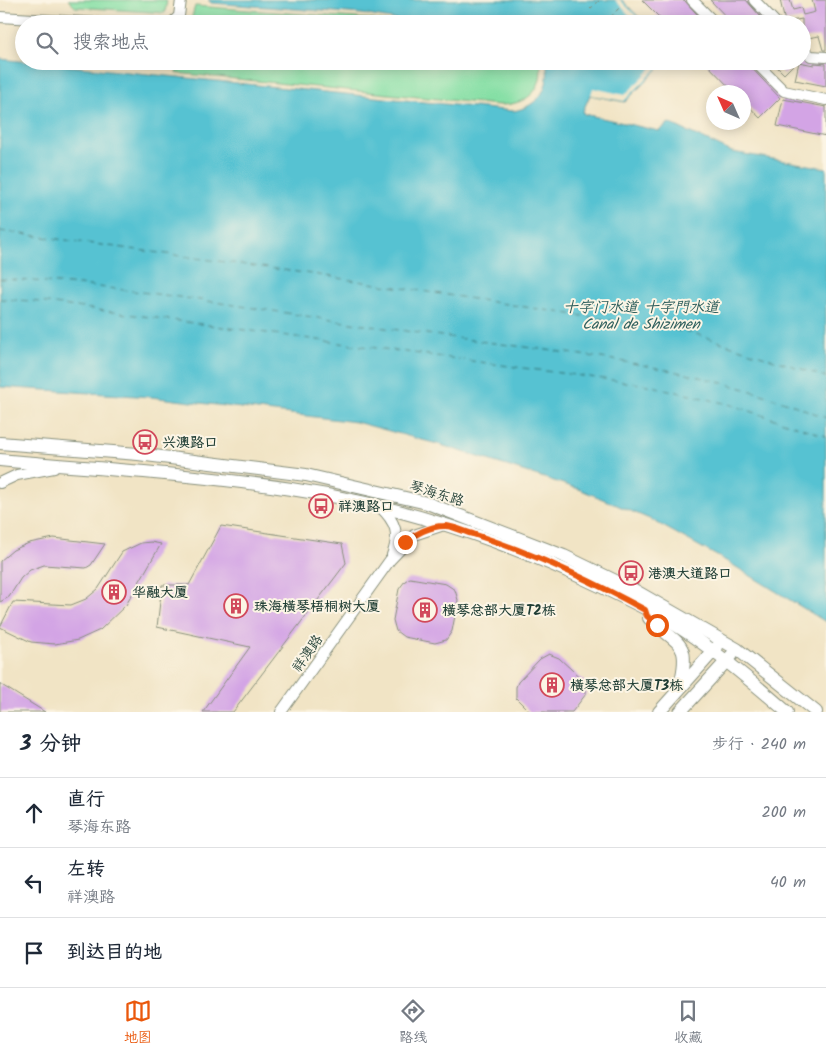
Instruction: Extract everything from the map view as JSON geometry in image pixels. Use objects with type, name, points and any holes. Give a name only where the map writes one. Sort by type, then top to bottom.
[{"type":"main road","name":"琴海东路","points":[[2,446],[138,454],[306,475],[427,503],[505,531],[564,556],[634,590],[737,650],[816,712]]},
{"type":"main road","name":"琴海东路","points":[[0,460],[292,489],[380,507],[505,544],[560,567],[686,632],[726,660],[788,712]]},
{"type":"main road","points":[[645,610],[647,616],[676,639],[683,648],[684,673],[679,689]]},
{"type":"main road","points":[[659,712],[722,641]]},
{"type":"main road","points":[[680,712],[737,650]]},
{"type":"street","points":[[179,15],[182,0]]},
{"type":"street","points":[[692,0],[707,15]]},
{"type":"street","points":[[754,0],[768,15]]},
{"type":"street","points":[[0,9],[12,17]]},
{"type":"street","points":[[0,16],[15,17]]},
{"type":"street","points":[[811,56],[826,57]]},
{"type":"street","points":[[763,70],[784,92],[826,100]]},
{"type":"street","points":[[0,483],[16,475],[63,466]]},
{"type":"street","name":"祥澳路","points":[[380,507],[396,526],[396,544],[390,560]]},
{"type":"street","name":"祥澳路","points":[[281,712],[390,560],[414,535],[444,525]]},
{"type":"path","points":[[590,9],[600,0]]},
{"type":"path","points":[[613,15],[621,6]]},
{"type":"green space","points":[[68,0],[167,0],[165,13],[75,7]]},
{"type":"green space","points":[[195,6],[314,15],[192,15]]},
{"type":"green space","points":[[177,70],[541,70],[541,72],[540,81],[532,94],[518,102],[499,105],[176,73]]},
{"type":"water","points":[[208,0],[622,0],[637,15],[368,15],[211,3]]},
{"type":"water","name":"十字门水道 十字門水道 Canal de Shizimen","points":[[0,59],[15,61],[15,70],[109,70],[513,111],[530,105],[541,94],[547,79],[547,70],[657,70],[625,102],[590,95],[583,111],[584,114],[659,131],[669,123],[732,152],[826,168],[826,622],[728,562],[652,520],[579,489],[441,445],[356,422],[151,397],[0,387]]},
{"type":"pier","points":[[615,0],[620,0],[635,15],[629,15]]},
{"type":"pier","points":[[650,70],[655,70],[624,101],[591,95],[593,88],[625,95]]},
{"type":"building","points":[[642,0],[684,0],[698,15],[657,15]]},
{"type":"building","points":[[710,0],[746,0],[759,15],[724,15]]},
{"type":"building","points":[[780,0],[790,0],[793,10],[801,8],[803,15],[783,15]]},
{"type":"building","points":[[812,0],[826,0],[826,50],[823,50],[819,36],[811,37],[811,15],[803,15],[815,12]]},
{"type":"building","points":[[814,63],[826,64],[826,86],[795,80],[797,70],[811,70],[811,64],[814,65]]},
{"type":"building","points":[[713,70],[754,70],[780,98],[760,118],[751,108],[751,85],[727,85]]},
{"type":"building","points":[[780,70],[788,70],[784,74]]},
{"type":"building","points":[[783,99],[826,107],[826,136],[777,126]]},
{"type":"building","name":"珠海横琴梧桐树大厦","points":[[221,526],[342,544],[346,563],[233,712],[203,712],[250,647],[157,627],[162,585],[189,585]]},
{"type":"building","points":[[54,538],[105,544],[91,565],[86,568],[44,565],[30,570],[21,578],[9,597],[0,602],[0,561],[13,550],[29,543]]},
{"type":"building","name":"华融大厦","points":[[141,543],[161,544],[126,605],[100,630],[78,640],[55,644],[31,642],[0,627],[13,602],[71,605],[86,599],[98,589],[122,552]]},
{"type":"building","name":"横琴总部大厦T2栋","points":[[410,578],[446,584],[455,590],[458,600],[452,631],[446,640],[435,643],[404,637],[396,631],[393,620],[399,589]]},
{"type":"building","name":"横琴总部大厦T3栋","points":[[549,654],[559,658],[586,683],[586,694],[572,712],[530,712],[516,698],[518,682],[540,659]]},
{"type":"building","points":[[0,684],[45,712],[0,712]]},
{"type":"ferry route","points":[[0,231],[312,274],[693,333],[826,377]]},
{"type":"ferry route","points":[[0,279],[102,287],[203,300],[619,361],[725,383],[776,399],[826,418]]},
{"type":"ferry route","points":[[0,299],[32,301],[648,385],[732,405],[826,436]]},
{"type":"place","name":"兴澳路口","points":[[145,442]]},
{"type":"place","name":"祥澳路口","points":[[321,506]]},
{"type":"place","name":"港澳大道路口","points":[[631,573]]},
{"type":"place","name":"华融大厦","points":[[114,592]]},
{"type":"place","name":"珠海横琴梧桐树大厦","points":[[236,606]]},
{"type":"place","name":"横琴总部大厦T2栋","points":[[425,610]]},
{"type":"place","name":"横琴总部大厦T3栋","points":[[552,685]]},
{"type":"route","points":[[405,542],[414,535],[444,525],[505,544],[560,567],[621,597],[645,610],[647,616],[657,625]]}]
